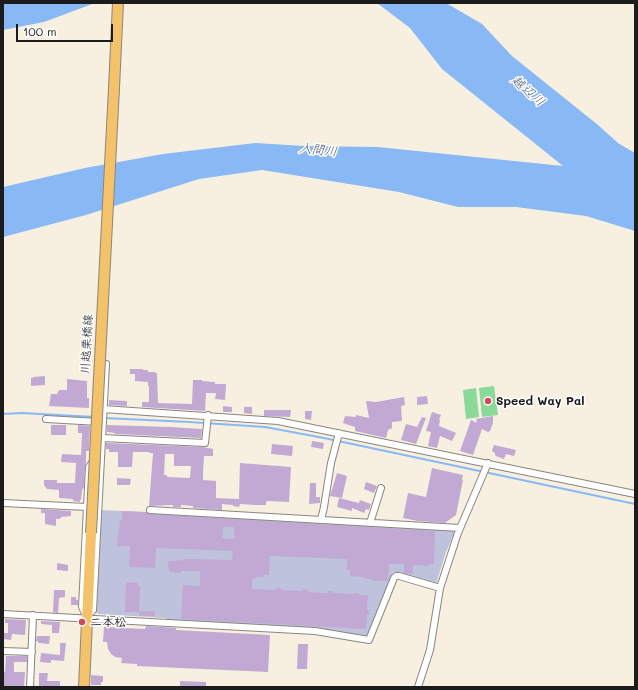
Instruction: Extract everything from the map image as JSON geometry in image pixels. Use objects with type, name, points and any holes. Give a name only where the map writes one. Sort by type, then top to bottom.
[{"type":"main road","name":"川越栗橋線","points":[[84,687],[90,533],[118,3]]},
{"type":"street","points":[[87,617],[93,610],[106,364]]},
{"type":"street","points":[[103,409],[278,421],[635,494]]},
{"type":"street","points":[[102,438],[206,443],[208,415]]},
{"type":"street","points":[[46,419],[103,422]]},
{"type":"street","points":[[321,520],[331,462],[339,433]]},
{"type":"street","points":[[87,617],[82,607],[89,467],[92,462],[102,453]]},
{"type":"street","points":[[418,687],[430,650],[440,588],[460,528],[488,463]]},
{"type":"street","points":[[370,523],[381,488]]},
{"type":"street","points":[[3,503],[86,507]]},
{"type":"street","points":[[150,510],[460,528]]},
{"type":"street","points":[[3,614],[87,617],[315,631],[369,640],[396,576],[440,588]]},
{"type":"street","points":[[30,687],[33,616]]},
{"type":"street","points":[[3,651],[32,652]]},
{"type":"shaded area","points":[[101,510],[456,529],[446,552],[436,584],[393,572],[369,636],[366,638],[317,628],[166,620],[166,618],[99,614],[95,612]]},
{"type":"green space","name":"Speed Way Pal","points":[[494,386],[498,415],[482,417],[479,388]]},
{"type":"green space","name":"Speed Way Pal","points":[[476,388],[479,417],[466,419],[463,390]]},
{"type":"water","points":[[3,3],[95,3],[44,22],[3,30]]},
{"type":"water","points":[[377,3],[446,3],[482,24],[512,56],[598,125],[618,143],[635,153],[635,231],[586,216],[516,207],[458,207],[399,192],[262,170],[199,179],[86,215],[3,237],[3,187],[85,168],[163,154],[255,143],[304,146],[378,147],[563,166],[442,69],[410,28]]},
{"type":"building","points":[[130,369],[143,369],[148,370],[148,372],[157,373],[158,403],[192,404],[193,380],[215,382],[215,384],[226,384],[225,400],[215,399],[216,393],[206,393],[205,411],[142,407],[142,402],[149,402],[148,382],[135,381],[135,374],[130,374]]},
{"type":"building","points":[[45,376],[45,385],[31,386],[31,378]]},
{"type":"building","points":[[67,379],[87,381],[87,398],[89,398],[89,408],[49,406],[51,394],[57,394],[59,390],[67,390]]},
{"type":"building","points":[[427,396],[428,404],[417,405],[417,397]]},
{"type":"building","points":[[404,397],[405,405],[401,406],[402,421],[392,422],[392,428],[388,430],[386,438],[355,431],[355,427],[343,423],[345,416],[356,417],[356,415],[369,418],[366,401],[376,402]]},
{"type":"building","points":[[109,400],[127,401],[127,406],[109,405]]},
{"type":"building","points":[[223,406],[232,407],[232,412],[223,412]]},
{"type":"building","points":[[244,407],[252,407],[252,414],[244,413]]},
{"type":"building","points":[[264,410],[291,410],[290,417],[264,416]]},
{"type":"building","points":[[305,411],[312,411],[311,420],[305,419]]},
{"type":"building","points":[[432,412],[441,415],[439,426],[456,433],[452,441],[440,436],[437,448],[428,446],[431,432],[426,431]]},
{"type":"building","points":[[493,416],[493,423],[490,431],[488,432],[482,429],[473,455],[460,451],[471,420],[477,423],[476,419]]},
{"type":"building","points":[[422,417],[426,418],[416,444],[401,440],[406,424],[417,427]]},
{"type":"building","points":[[51,425],[66,425],[66,435],[51,435]]},
{"type":"building","points":[[78,425],[90,426],[89,451],[86,451],[84,487],[80,502],[73,501],[73,499],[59,498],[59,490],[47,489],[44,485],[44,480],[57,480],[57,483],[75,483],[76,463],[61,462],[62,454],[81,455],[82,433],[78,433]]},
{"type":"building","points":[[107,425],[202,429],[201,438],[115,434],[107,432]]},
{"type":"building","points":[[312,441],[324,443],[323,449],[311,447]]},
{"type":"building","points":[[106,443],[203,447],[213,449],[213,456],[204,456],[203,480],[216,481],[216,498],[239,499],[240,463],[291,467],[289,502],[267,501],[266,505],[240,504],[239,507],[222,504],[222,510],[193,508],[193,506],[181,505],[181,507],[173,507],[173,505],[149,506],[153,453],[133,452],[132,467],[118,467],[118,452],[109,452],[109,449],[106,449]],"holes":[[[165,454],[174,454],[174,466],[191,466],[190,478],[167,477],[167,475],[164,475]]]},
{"type":"building","points":[[272,444],[293,446],[292,456],[271,454]]},
{"type":"building","points":[[494,445],[516,450],[514,456],[506,454],[504,459],[496,456],[492,451]]},
{"type":"building","points":[[432,468],[463,475],[456,515],[445,523],[418,521],[403,518],[408,493],[426,497]]},
{"type":"building","points":[[337,473],[347,476],[342,498],[330,496]]},
{"type":"building","points":[[117,478],[131,479],[130,485],[117,485]]},
{"type":"building","points":[[366,482],[377,486],[374,493],[364,489]]},
{"type":"building","points":[[310,483],[316,483],[316,497],[320,497],[320,503],[309,504]]},
{"type":"building","points":[[339,498],[359,503],[360,500],[371,504],[369,510],[366,509],[364,513],[352,508],[352,511],[337,507]]},
{"type":"building","points":[[41,509],[71,511],[71,516],[56,519],[56,526],[45,524],[45,513],[41,513]]},
{"type":"building","points":[[122,511],[146,512],[150,514],[435,531],[434,564],[429,564],[429,566],[413,565],[413,574],[407,574],[404,573],[404,564],[389,564],[388,581],[373,581],[372,579],[364,577],[350,576],[350,570],[347,570],[347,559],[270,556],[269,575],[263,575],[263,577],[255,577],[255,579],[252,579],[252,589],[276,590],[276,588],[281,588],[281,590],[302,591],[302,589],[308,590],[308,592],[328,593],[328,591],[333,591],[333,593],[359,593],[359,595],[368,595],[367,610],[369,610],[369,615],[367,615],[366,629],[181,619],[183,585],[200,586],[200,571],[181,571],[181,573],[169,572],[168,561],[185,559],[232,560],[233,551],[156,548],[155,568],[129,567],[130,546],[117,546],[120,520],[122,520]],"holes":[[[223,527],[234,527],[234,539],[222,538]]]},
{"type":"building","points":[[57,563],[68,565],[68,571],[57,570]]},
{"type":"building","points":[[126,582],[138,583],[138,586],[140,586],[139,611],[155,611],[155,616],[139,616],[139,612],[125,612]]},
{"type":"building","points":[[54,590],[65,590],[65,597],[59,598],[58,613],[53,612]]},
{"type":"building","points":[[71,597],[76,597],[76,600],[78,600],[78,605],[71,605]]},
{"type":"building","points":[[5,619],[26,620],[25,635],[12,634],[11,640],[3,639],[3,633],[8,633],[8,623],[5,623]]},
{"type":"building","points":[[41,621],[60,622],[59,633],[52,633],[52,625],[41,624]]},
{"type":"building","points":[[146,626],[176,628],[176,630],[270,635],[268,672],[137,666],[137,664],[121,663],[122,658],[115,657],[111,654],[108,649],[107,642],[103,642],[104,627],[145,629]]},
{"type":"building","points":[[37,636],[50,636],[49,644],[38,643],[38,641],[36,641]]},
{"type":"building","points":[[60,643],[66,643],[64,661],[51,660],[51,663],[40,662],[41,653],[60,655]]},
{"type":"building","points":[[298,644],[308,644],[307,669],[297,669]]},
{"type":"building","points":[[6,656],[27,656],[27,662],[14,662],[14,672],[25,672],[24,687],[3,687],[3,671],[5,672]]},
{"type":"building","points":[[39,673],[48,673],[47,681],[60,681],[60,687],[39,687]]},
{"type":"building","points":[[91,675],[103,676],[103,682],[101,682],[101,685],[91,685]]},
{"type":"building","points":[[180,681],[206,682],[206,687],[180,687]]},
{"type":"waterway","points":[[3,414],[22,413],[94,417]]},
{"type":"waterway","points":[[104,418],[265,427],[324,438],[635,504]]},
{"type":"place","name":"Speed Way Pal","points":[[488,401]]},
{"type":"place","name":"二本松","points":[[82,622]]},
{"type":"water label","name":"越辺川","points":[[528,91]]},
{"type":"water label","name":"入間川","points":[[318,150]]}]
